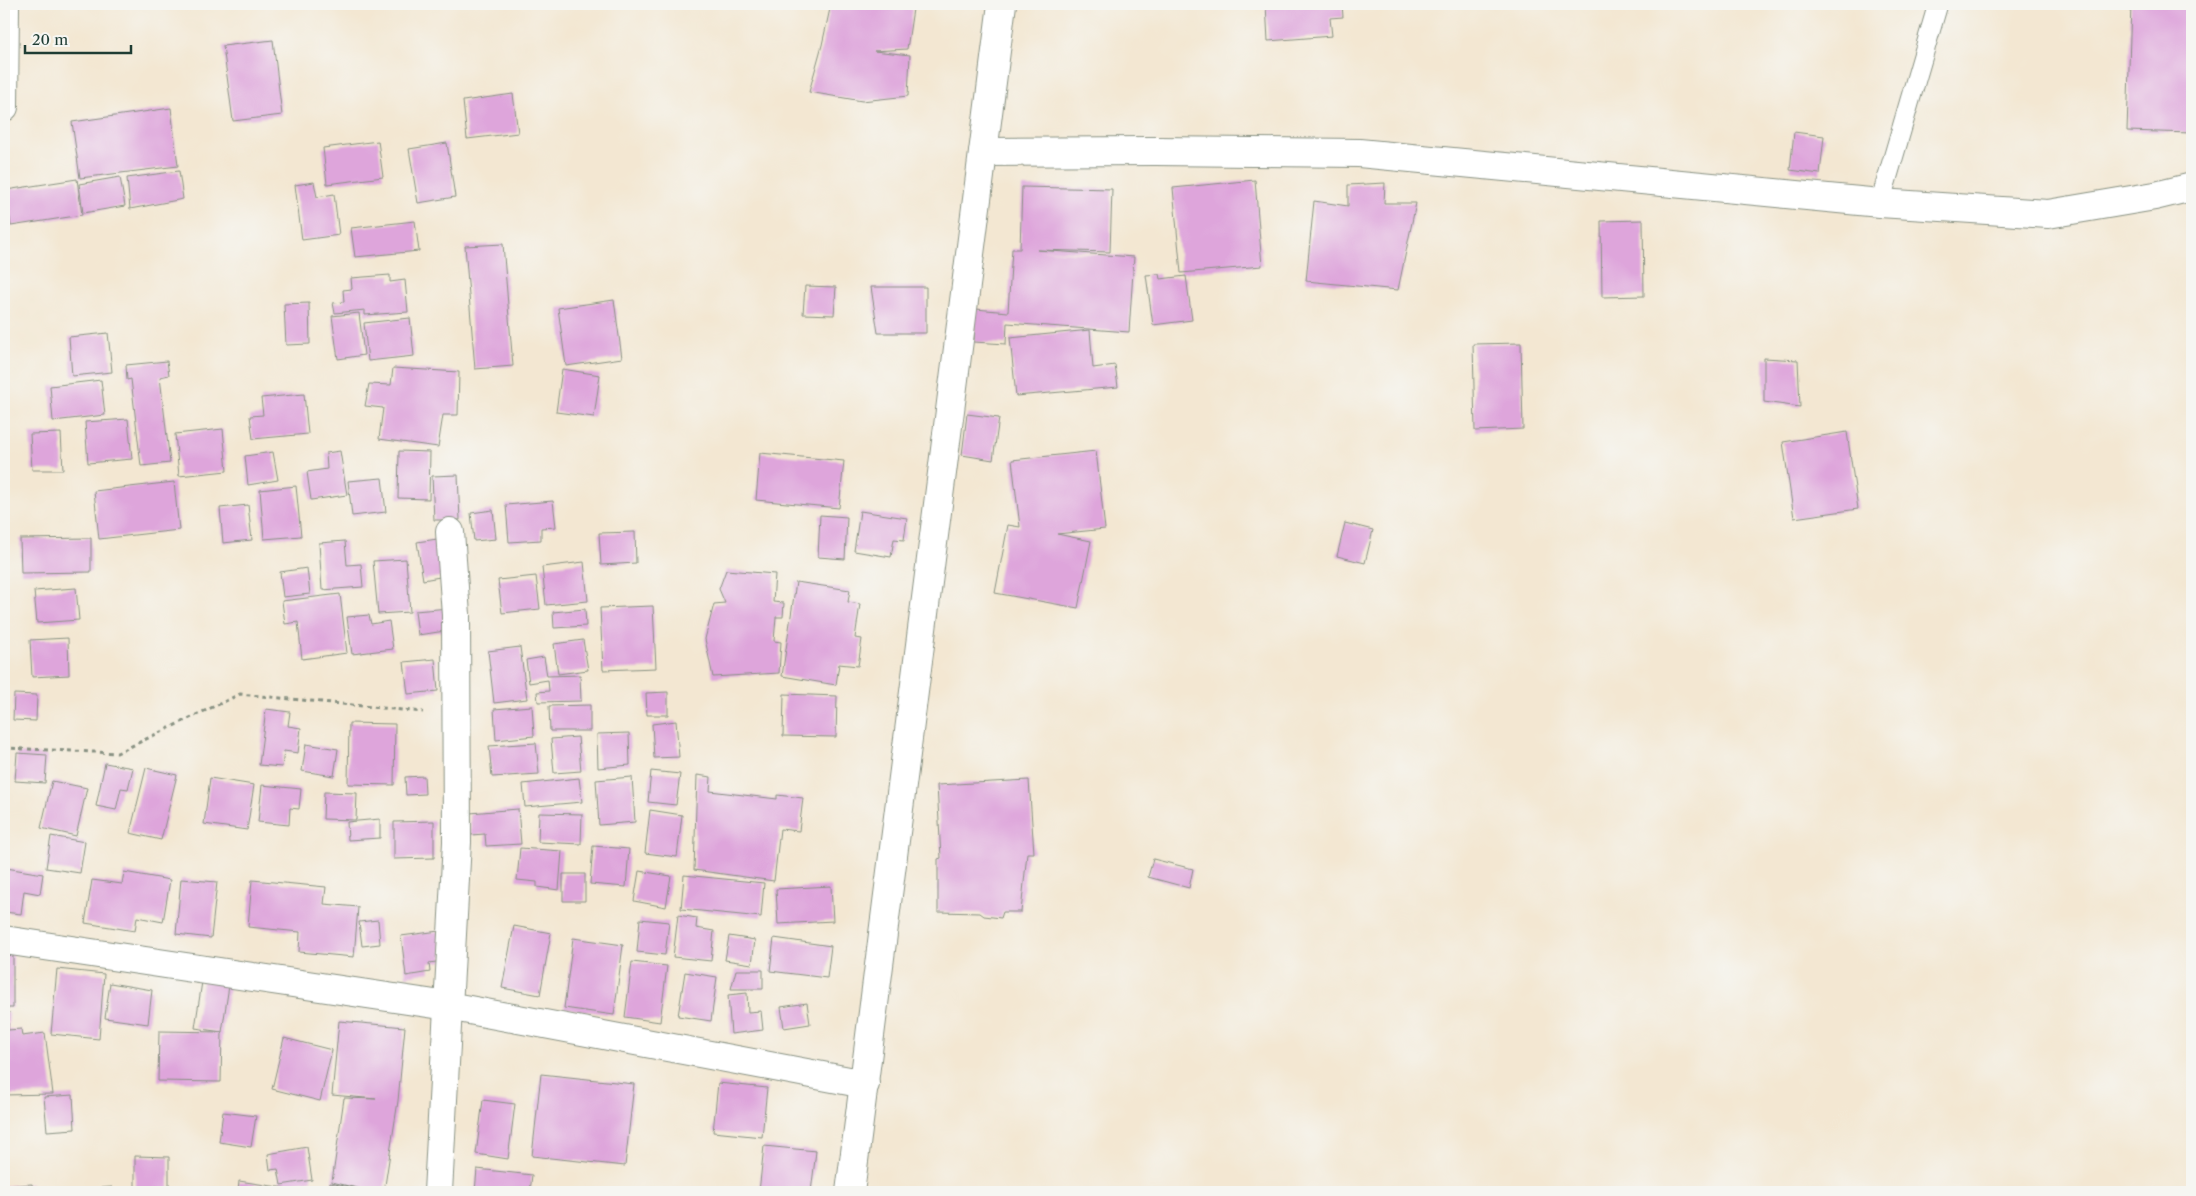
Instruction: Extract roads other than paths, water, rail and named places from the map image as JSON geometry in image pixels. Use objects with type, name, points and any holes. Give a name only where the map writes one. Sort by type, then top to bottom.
[{"type":"street","points":[[4,107],[6,4]]},
{"type":"street","points":[[850,1192],[1002,4]]},
{"type":"street","points":[[983,152],[1359,153],[1880,203],[2048,214],[2155,196],[2192,187]]},
{"type":"street","points":[[438,1192],[457,842],[456,614],[450,532]]},
{"type":"street","points":[[4,940],[448,1006],[865,1084]]},
{"type":"lane","points":[[1880,203],[1938,4]]}]
